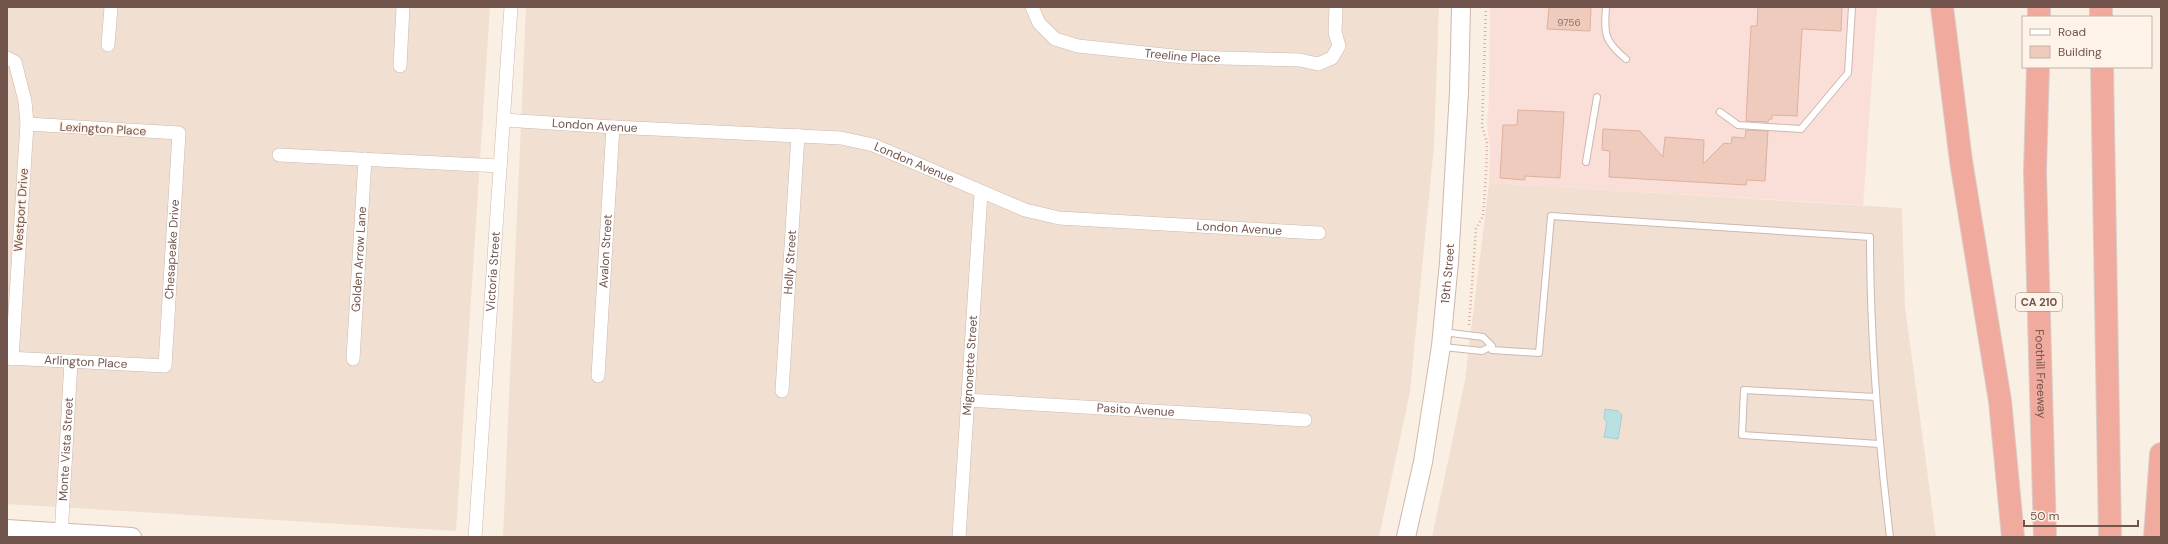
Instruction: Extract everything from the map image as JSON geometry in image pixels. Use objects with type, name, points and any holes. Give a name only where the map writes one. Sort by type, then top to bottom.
[{"type":"highway","points":[[1942,7],[1961,161],[2000,401],[2014,537]]},
{"type":"highway","name":"Foothill Freeway","points":[[2038,68],[2035,172],[2045,537]]},
{"type":"highway","points":[[2102,68],[2110,537]]},
{"type":"highway","points":[[2155,537],[2161,454]]},
{"type":"main road","name":"19th Street","points":[[1406,537],[1425,448],[1442,339],[1459,92],[1460,7]]},
{"type":"main road","points":[[7,529],[61,535],[132,537]]},
{"type":"street","points":[[108,45],[111,7]]},
{"type":"street","points":[[400,66],[403,7]]},
{"type":"street","name":"Victoria Street","points":[[475,537],[511,7]]},
{"type":"street","name":"Treeline Place","points":[[1032,7],[1038,23],[1055,38],[1078,46],[1104,50],[1183,57],[1300,60],[1318,64],[1332,58],[1339,46],[1335,32],[1336,7]]},
{"type":"street","name":"Westport Drive","points":[[10,359],[27,124],[25,101],[11,60]]},
{"type":"street","name":"London Avenue","points":[[504,120],[841,138],[873,145],[982,193],[1025,210],[1059,218],[1319,233]]},
{"type":"street","name":"Lexington Place","points":[[27,124],[179,133]]},
{"type":"street","name":"Avalon Street","points":[[598,376],[613,127]]},
{"type":"street","name":"Chesapeake Drive","points":[[165,366],[179,133]]},
{"type":"street","name":"Holly Street","points":[[782,391],[798,135]]},
{"type":"street","points":[[279,155],[500,166]]},
{"type":"street","name":"Golden Arrow Lane","points":[[353,359],[365,159]]},
{"type":"street","name":"Mignonette Street","points":[[959,537],[982,193]]},
{"type":"street","name":"Arlington Place","points":[[10,359],[165,366]]},
{"type":"street","name":"Monte Vista Street","points":[[61,535],[71,361]]},
{"type":"street","name":"Pasito Avenue","points":[[967,400],[1305,420]]},
{"type":"lane","points":[[1606,7],[1605,35],[1614,49],[1626,60]]},
{"type":"lane","points":[[1720,112],[1738,125],[1801,130],[1848,73],[1852,7]]},
{"type":"lane","points":[[1586,162],[1597,97]]},
{"type":"lane","points":[[1492,350],[1539,353],[1551,216],[1870,237],[1870,295],[1879,444],[1890,537]]},
{"type":"lane","points":[[1483,337],[1492,346],[1482,351],[1442,339],[1483,337]]},
{"type":"lane","points":[[1876,397],[1744,390],[1742,435],[1879,444]]},
{"type":"path","points":[[1469,325],[1476,229],[1483,216],[1486,174],[1487,142],[1482,126],[1486,7]]},
{"type":"shaded area","points":[[7,7],[490,7],[456,531],[7,504]]},
{"type":"shaded area","points":[[526,7],[1439,7],[1434,146],[1410,392],[1379,537],[503,536]]},
{"type":"shaded area","points":[[1490,7],[1877,7],[1863,205],[1489,183],[1490,148],[1487,124],[1489,98]]},
{"type":"shaded area","points":[[1489,183],[1902,208],[1905,306],[1936,537],[1432,537],[1465,380]]},
{"type":"water","points":[[1605,409],[1618,411],[1622,415],[1618,439],[1604,437],[1607,422],[1604,419]]},
{"type":"building","points":[[1549,7],[1591,7],[1590,31],[1547,29]]},
{"type":"building","points":[[1758,7],[1842,7],[1841,31],[1802,29],[1797,116],[1772,115],[1772,119],[1769,119],[1768,122],[1746,121],[1751,26],[1757,26]]},
{"type":"building","points":[[1518,110],[1564,112],[1560,178],[1525,176],[1525,180],[1500,178],[1503,125],[1517,125]]},
{"type":"building","points":[[1603,129],[1640,131],[1663,157],[1665,137],[1704,140],[1703,164],[1724,143],[1731,144],[1732,137],[1745,138],[1746,130],[1768,131],[1765,181],[1747,180],[1746,185],[1609,177],[1610,151],[1602,150]]}]
